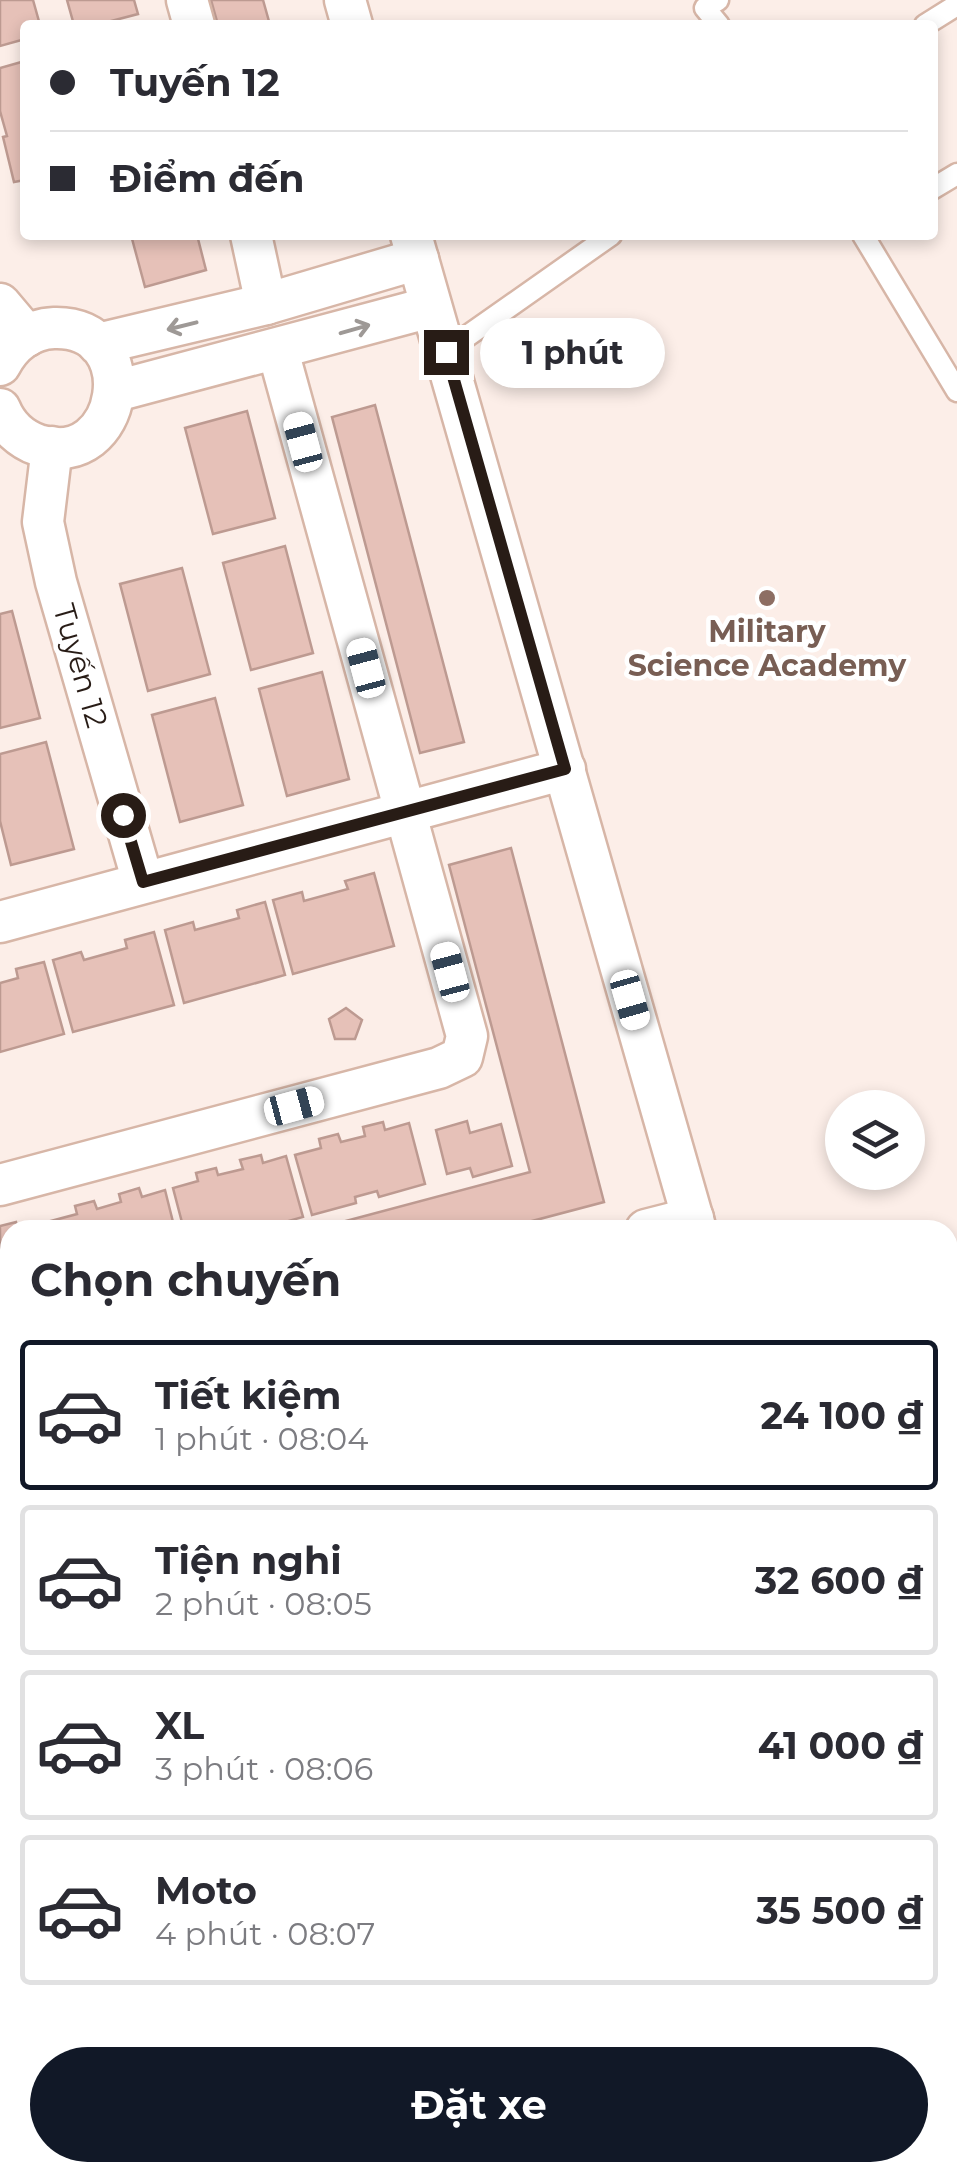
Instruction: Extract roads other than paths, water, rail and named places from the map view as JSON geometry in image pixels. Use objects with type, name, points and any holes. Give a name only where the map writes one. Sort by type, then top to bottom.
[{"type":"street","points":[[253,240],[266,304]]},
{"type":"street","points":[[98,344],[266,304],[415,247],[693,1220]]},
{"type":"street","points":[[0,304],[28,336]]},
{"type":"street","points":[[116,391],[278,351],[431,307]]},
{"type":"street","points":[[0,365],[7,352],[28,336],[51,328],[68,329],[98,344],[114,372],[116,391],[104,423],[77,444],[52,447],[27,440],[14,430],[0,409]]},
{"type":"street","points":[[0,1185],[439,1068],[462,1057],[467,1036],[278,351]]},
{"type":"street","name":"Tuyến 12","points":[[52,447],[45,482],[46,537],[143,882]]},
{"type":"street","points":[[0,922],[565,769]]},
{"type":"lane","points":[[715,20],[705,8],[718,0]]},
{"type":"lane","points":[[933,20],[957,5]]},
{"type":"lane","points":[[446,352],[603,240]]},
{"type":"lane","points":[[866,240],[957,391]]},
{"type":"place","name":"Military Science Academy","points":[[767,598]]}]
